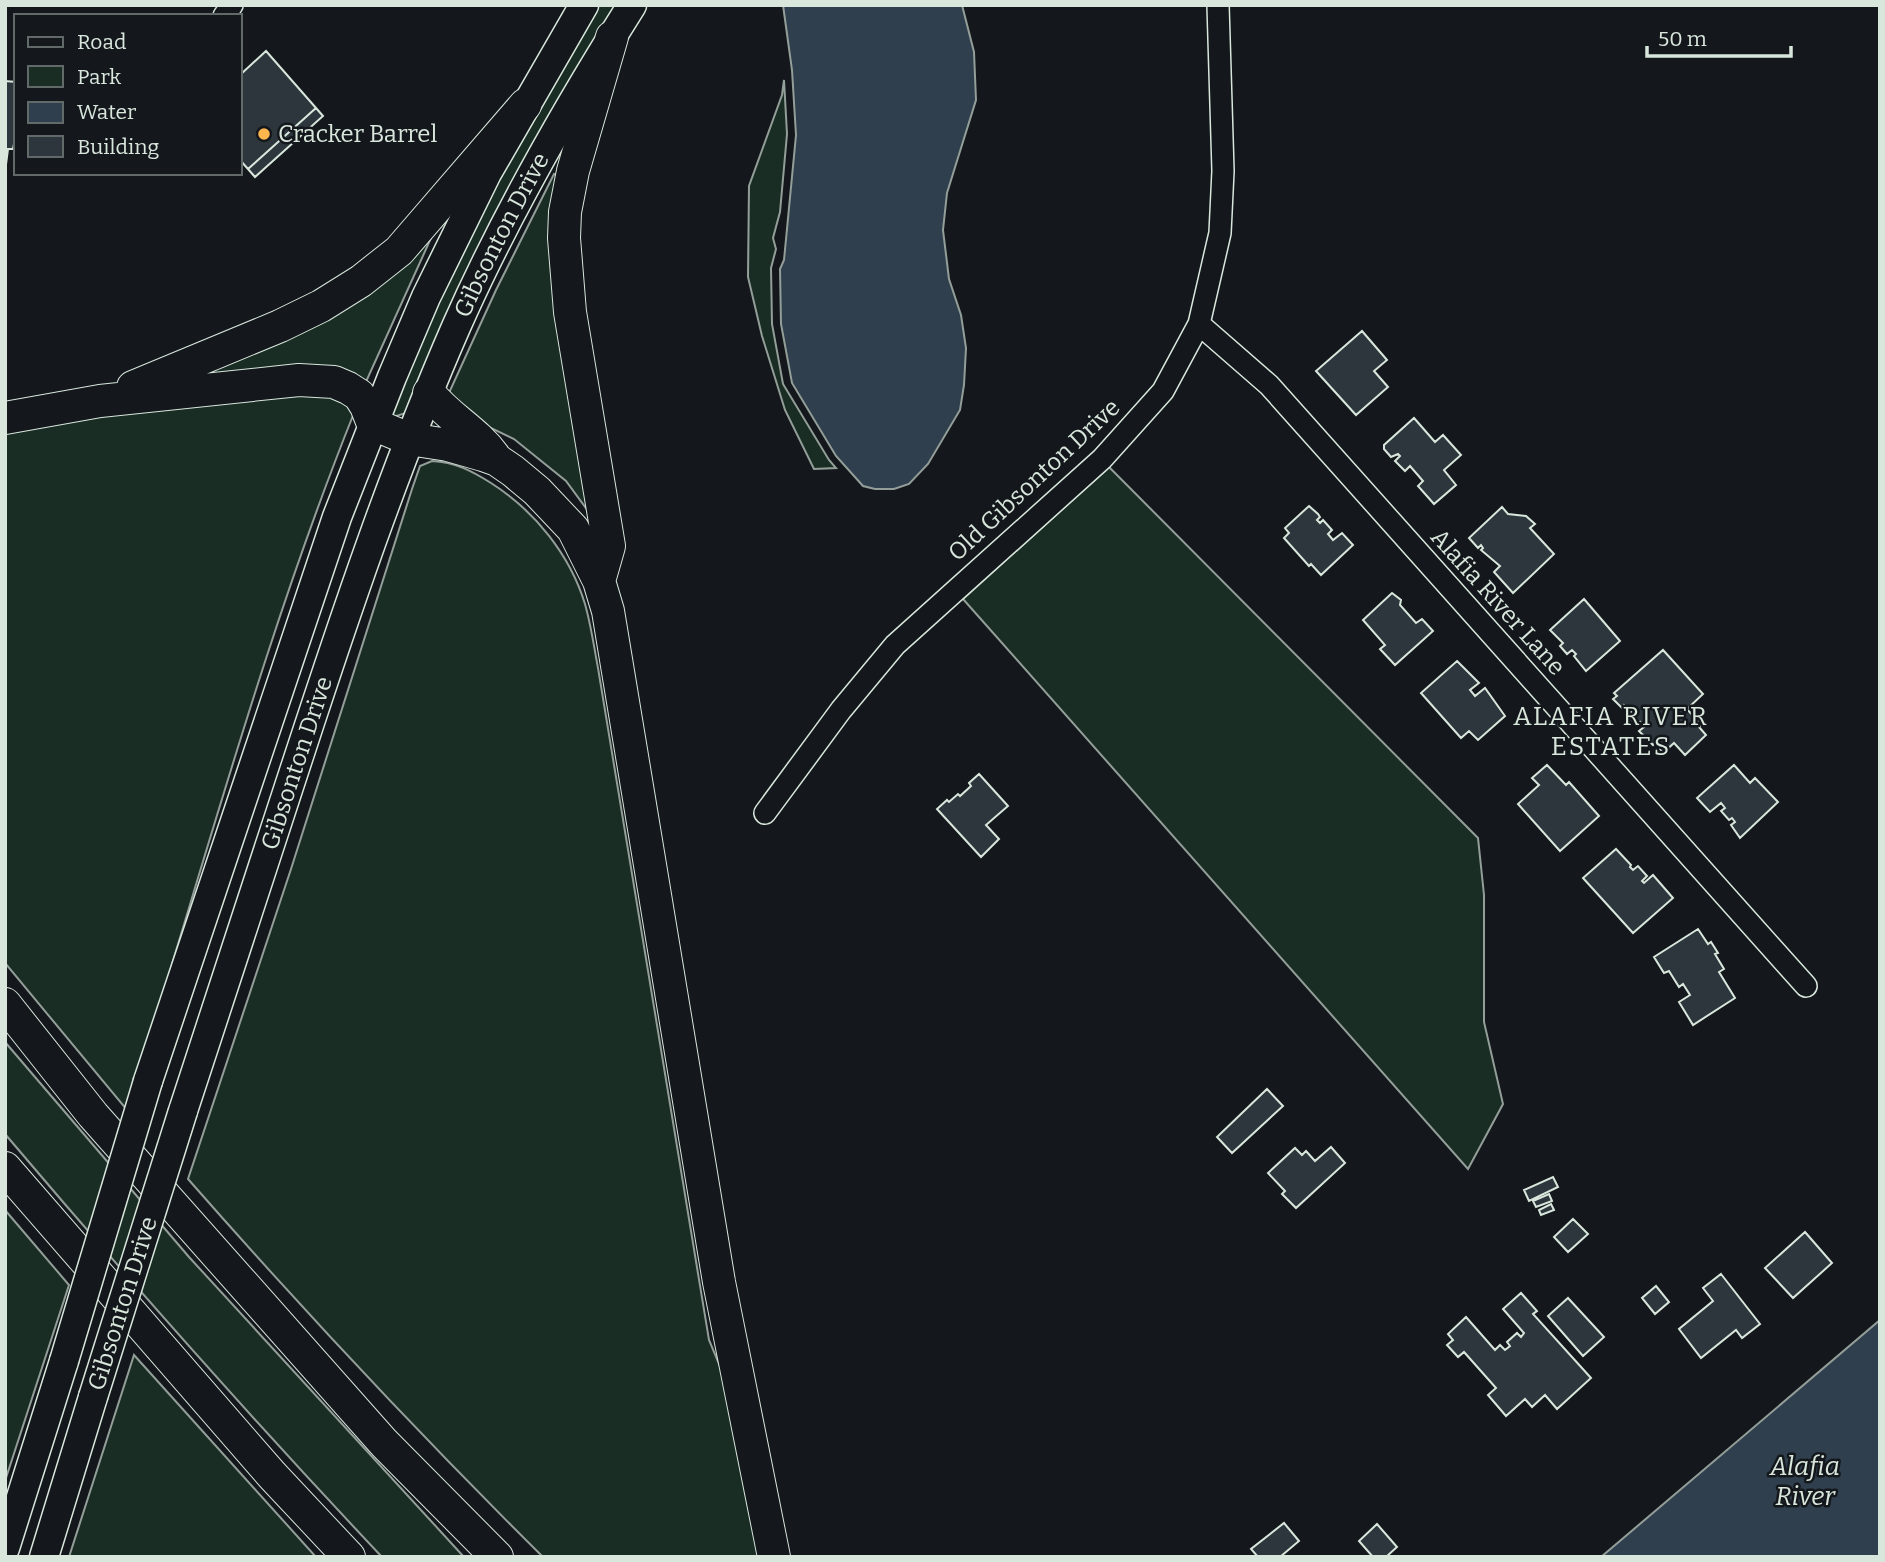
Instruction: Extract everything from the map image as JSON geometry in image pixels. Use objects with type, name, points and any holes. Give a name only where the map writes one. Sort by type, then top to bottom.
[{"type":"highway","points":[[599,581],[609,547],[570,312],[564,238],[565,212],[573,171],[612,37]]},
{"type":"highway","points":[[100,401],[280,326],[321,306],[361,281],[398,251],[525,104]]},
{"type":"highway","points":[[5,418],[100,401],[299,380],[334,382],[359,395],[373,424],[410,439],[449,445],[497,460]]},
{"type":"highway","points":[[429,393],[444,411],[479,439],[497,460],[537,491],[573,529],[599,581],[608,611],[719,1282],[774,1557]]},
{"type":"highway","points":[[5,1004],[93,1115],[375,1433],[496,1557]]},
{"type":"highway","points":[[5,1168],[272,1475],[349,1557]]},
{"type":"main road","name":"Gibsonton Drive","points":[[5,1548],[148,1081],[337,517],[426,298],[486,173],[584,5]]},
{"type":"main road","name":"Gibsonton Drive","points":[[44,1557],[183,1111],[346,613],[410,439],[457,325],[507,224],[577,94],[632,5]]},
{"type":"street","name":"Old Gibsonton Drive","points":[[765,813],[841,710],[895,645],[1102,459],[1163,391],[1199,324],[1220,233],[1223,172],[1218,5]]},
{"type":"street","name":"Alafia River Lane","points":[[1199,324],[1269,386],[1806,986]]},
{"type":"green space","points":[[597,5],[618,5],[406,413],[390,418],[446,281],[477,219]]},
{"type":"green space","points":[[784,80],[787,134],[780,212],[773,238],[776,249],[771,268],[772,324],[783,384],[836,468],[814,469],[785,410],[762,336],[748,277],[749,186],[782,95]]},
{"type":"green space","points":[[554,174],[562,177],[591,515],[566,481],[514,439],[470,418],[448,395],[496,290]]},
{"type":"green space","points":[[436,227],[365,384],[173,387]]},
{"type":"green space","points":[[294,391],[340,396],[354,413],[321,499],[262,672],[127,1110],[5,963],[5,428]]},
{"type":"green space","points":[[432,461],[456,465],[470,471],[507,494],[522,507],[560,552],[585,604],[598,668],[709,1340],[747,1431],[769,1557],[543,1557],[362,1371],[188,1179],[291,869],[412,489],[420,466]]},
{"type":"green space","points":[[1109,467],[1478,838],[1484,895],[1484,1022],[1503,1104],[1468,1169],[963,599]]},
{"type":"green space","points":[[5,1042],[189,1257],[464,1557],[382,1557],[190,1348],[5,1134]]},
{"type":"green space","points":[[5,1210],[69,1285],[5,1481]]},
{"type":"green space","points":[[134,1355],[316,1557],[69,1557]]},
{"type":"water","points":[[783,5],[962,5],[974,52],[976,100],[947,193],[943,230],[949,279],[961,315],[966,348],[960,410],[928,464],[909,484],[894,489],[863,486],[836,456],[792,383],[781,324],[780,269],[784,260],[796,135],[792,70]]},
{"type":"water","name":"Alafia River","points":[[1880,1320],[1880,1557],[1601,1557]]},
{"type":"building","name":"Cracker Barrel","points":[[266,51],[316,108],[248,169],[242,162],[242,73]]},
{"type":"building","points":[[5,81],[14,82],[14,144],[13,149],[8,149],[5,172]]},
{"type":"building","points":[[316,108],[323,116],[255,177],[248,169]]},
{"type":"building","points":[[1362,331],[1387,360],[1374,371],[1388,387],[1356,415],[1316,371]]},
{"type":"building","points":[[1414,418],[1435,442],[1443,435],[1461,455],[1444,470],[1456,485],[1434,504],[1418,486],[1423,481],[1410,466],[1405,471],[1395,461],[1400,456],[1398,454],[1391,457],[1384,449],[1384,445]]},
{"type":"building","points":[[1309,506],[1320,517],[1317,520],[1320,523],[1323,520],[1332,530],[1328,534],[1333,540],[1342,533],[1353,545],[1321,575],[1311,564],[1309,566],[1284,538],[1289,533],[1285,528]]},
{"type":"building","points":[[1502,507],[1508,514],[1526,516],[1535,524],[1530,528],[1554,554],[1513,593],[1494,572],[1500,566],[1481,550],[1481,545],[1478,548],[1469,538]]},
{"type":"building","points":[[1392,593],[1401,600],[1400,605],[1416,623],[1422,619],[1433,631],[1395,665],[1380,649],[1385,645],[1363,620]]},
{"type":"building","points":[[1584,599],[1620,641],[1586,671],[1574,656],[1576,654],[1572,650],[1567,654],[1560,646],[1563,643],[1550,630]]},
{"type":"building","points":[[1663,650],[1703,694],[1687,709],[1706,735],[1685,755],[1674,743],[1663,753],[1639,731],[1644,727],[1640,722],[1636,725],[1627,715],[1631,712],[1613,699],[1617,696],[1614,693]]},
{"type":"building","points":[[1457,661],[1479,683],[1470,690],[1475,696],[1485,688],[1505,716],[1478,740],[1469,731],[1461,738],[1421,693]]},
{"type":"building","points":[[1547,765],[1566,785],[1569,782],[1599,816],[1560,851],[1518,804],[1539,785],[1532,778]]},
{"type":"building","points":[[1734,765],[1750,783],[1755,778],[1778,802],[1740,838],[1731,825],[1735,822],[1732,818],[1729,820],[1721,811],[1725,808],[1721,803],[1710,812],[1697,798]]},
{"type":"building","points":[[979,774],[1008,806],[986,825],[999,839],[981,857],[937,809],[947,800],[949,802],[958,794],[960,796]]},
{"type":"building","points":[[1616,849],[1633,870],[1638,866],[1647,876],[1642,881],[1644,883],[1653,875],[1673,898],[1633,933],[1583,878]]},
{"type":"building","points":[[1698,929],[1718,953],[1715,954],[1724,969],[1719,972],[1735,998],[1693,1025],[1679,1002],[1690,995],[1683,984],[1679,987],[1669,971],[1664,973],[1654,957]]},
{"type":"building","points":[[1267,1089],[1283,1106],[1232,1153],[1217,1137]]},
{"type":"building","points":[[1331,1147],[1345,1163],[1296,1208],[1282,1194],[1285,1191],[1268,1173],[1295,1148],[1302,1155],[1306,1151],[1315,1161]]},
{"type":"building","points":[[1553,1177],[1558,1187],[1529,1201],[1524,1190]]},
{"type":"building","points":[[1549,1194],[1552,1201],[1536,1207],[1533,1201]]},
{"type":"building","points":[[1551,1204],[1554,1210],[1541,1215],[1539,1210]]},
{"type":"building","points":[[1573,1219],[1588,1234],[1568,1252],[1554,1237]]},
{"type":"building","points":[[1805,1232],[1832,1263],[1793,1298],[1765,1268]]},
{"type":"building","points":[[1721,1274],[1760,1324],[1742,1338],[1736,1330],[1701,1358],[1679,1329],[1713,1301],[1703,1288]]},
{"type":"building","points":[[1656,1286],[1669,1302],[1655,1314],[1642,1298]]},
{"type":"building","points":[[1521,1293],[1537,1311],[1533,1314],[1591,1378],[1557,1409],[1545,1395],[1532,1407],[1525,1399],[1506,1416],[1488,1395],[1496,1388],[1464,1352],[1458,1357],[1447,1345],[1453,1340],[1448,1334],[1466,1317],[1495,1350],[1500,1345],[1505,1350],[1510,1346],[1507,1342],[1517,1333],[1521,1337],[1524,1333],[1503,1309]]},
{"type":"building","points":[[1568,1298],[1604,1337],[1583,1356],[1548,1316]]},
{"type":"building","points":[[1284,1523],[1299,1541],[1280,1557],[1258,1557],[1251,1549]]},
{"type":"building","points":[[1377,1524],[1397,1547],[1386,1557],[1373,1557],[1359,1541]]},
{"type":"place","name":"Cracker Barrel","points":[[264,134]]},
{"type":"district","name":"ALAFIA RIVER ESTATES","points":[[1611,731]]}]
